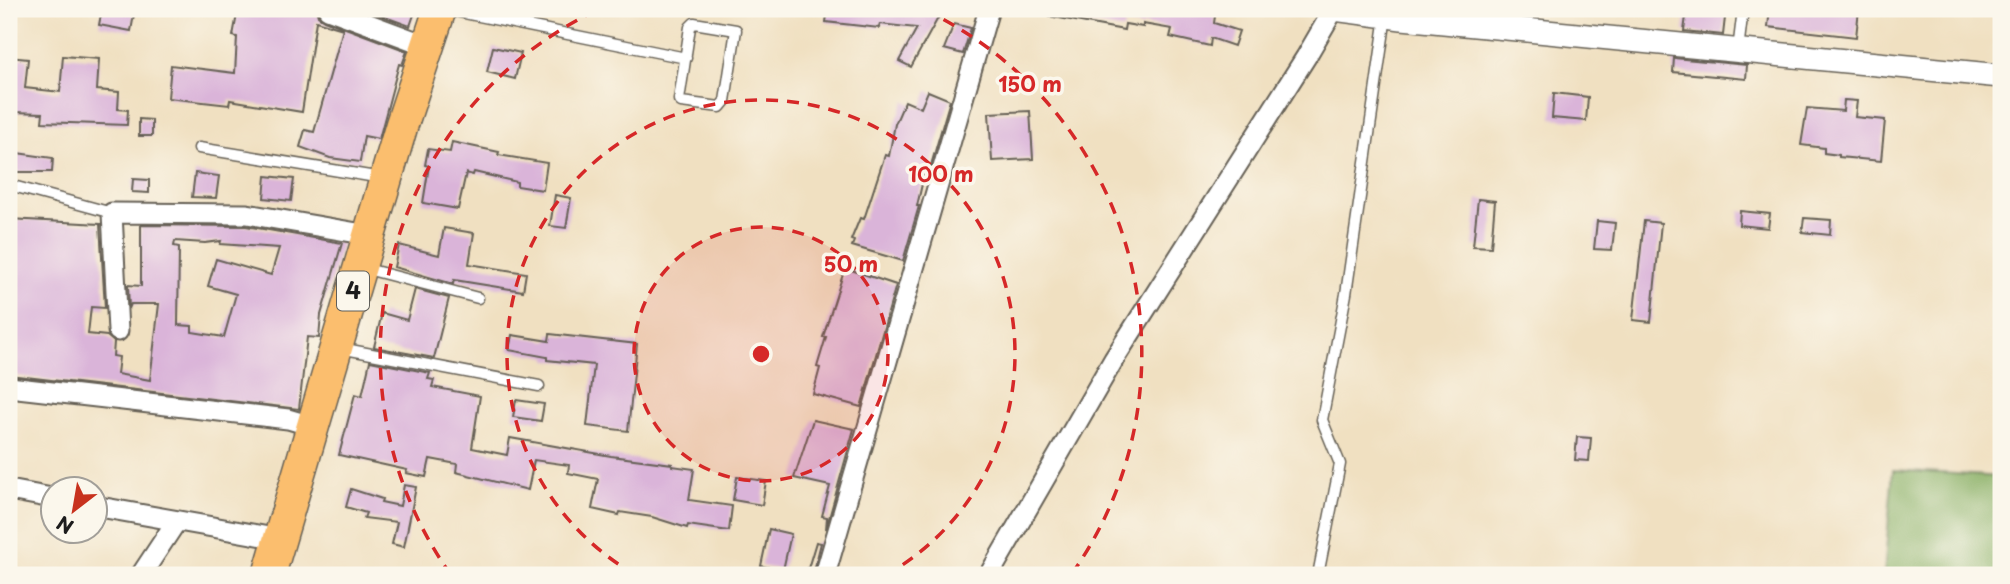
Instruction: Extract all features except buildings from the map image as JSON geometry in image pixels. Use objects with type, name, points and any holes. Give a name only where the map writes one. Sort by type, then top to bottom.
[{"type":"highway","name":"4","points":[[270,575],[386,179],[442,9]]},
{"type":"street","points":[[328,9],[428,46]]},
{"type":"street","points":[[825,575],[989,9]]},
{"type":"street","points":[[989,575],[1115,359],[1334,9],[2001,76]]},
{"type":"street","points":[[118,331],[112,213],[247,214],[369,235]]},
{"type":"street","points":[[9,387],[288,419],[312,426]]},
{"type":"street","points":[[9,490],[38,495]]},
{"type":"street","points":[[108,509],[280,539]]},
{"type":"street","points":[[141,575],[176,522]]},
{"type":"lane","points":[[442,9],[686,58]]},
{"type":"lane","points":[[1738,50],[1743,9]]},
{"type":"lane","points":[[1318,575],[1340,464],[1322,420],[1346,294],[1386,15]]},
{"type":"lane","points":[[694,23],[736,30],[725,100],[720,107],[679,100],[686,58],[690,27],[694,23]]},
{"type":"lane","points":[[199,148],[386,179]]},
{"type":"lane","points":[[13,186],[112,213]]},
{"type":"lane","points":[[360,267],[478,298]]},
{"type":"lane","points":[[336,347],[539,386]]},
{"type":"green space","points":[[1893,470],[2001,477],[2001,575],[1884,575]]}]
